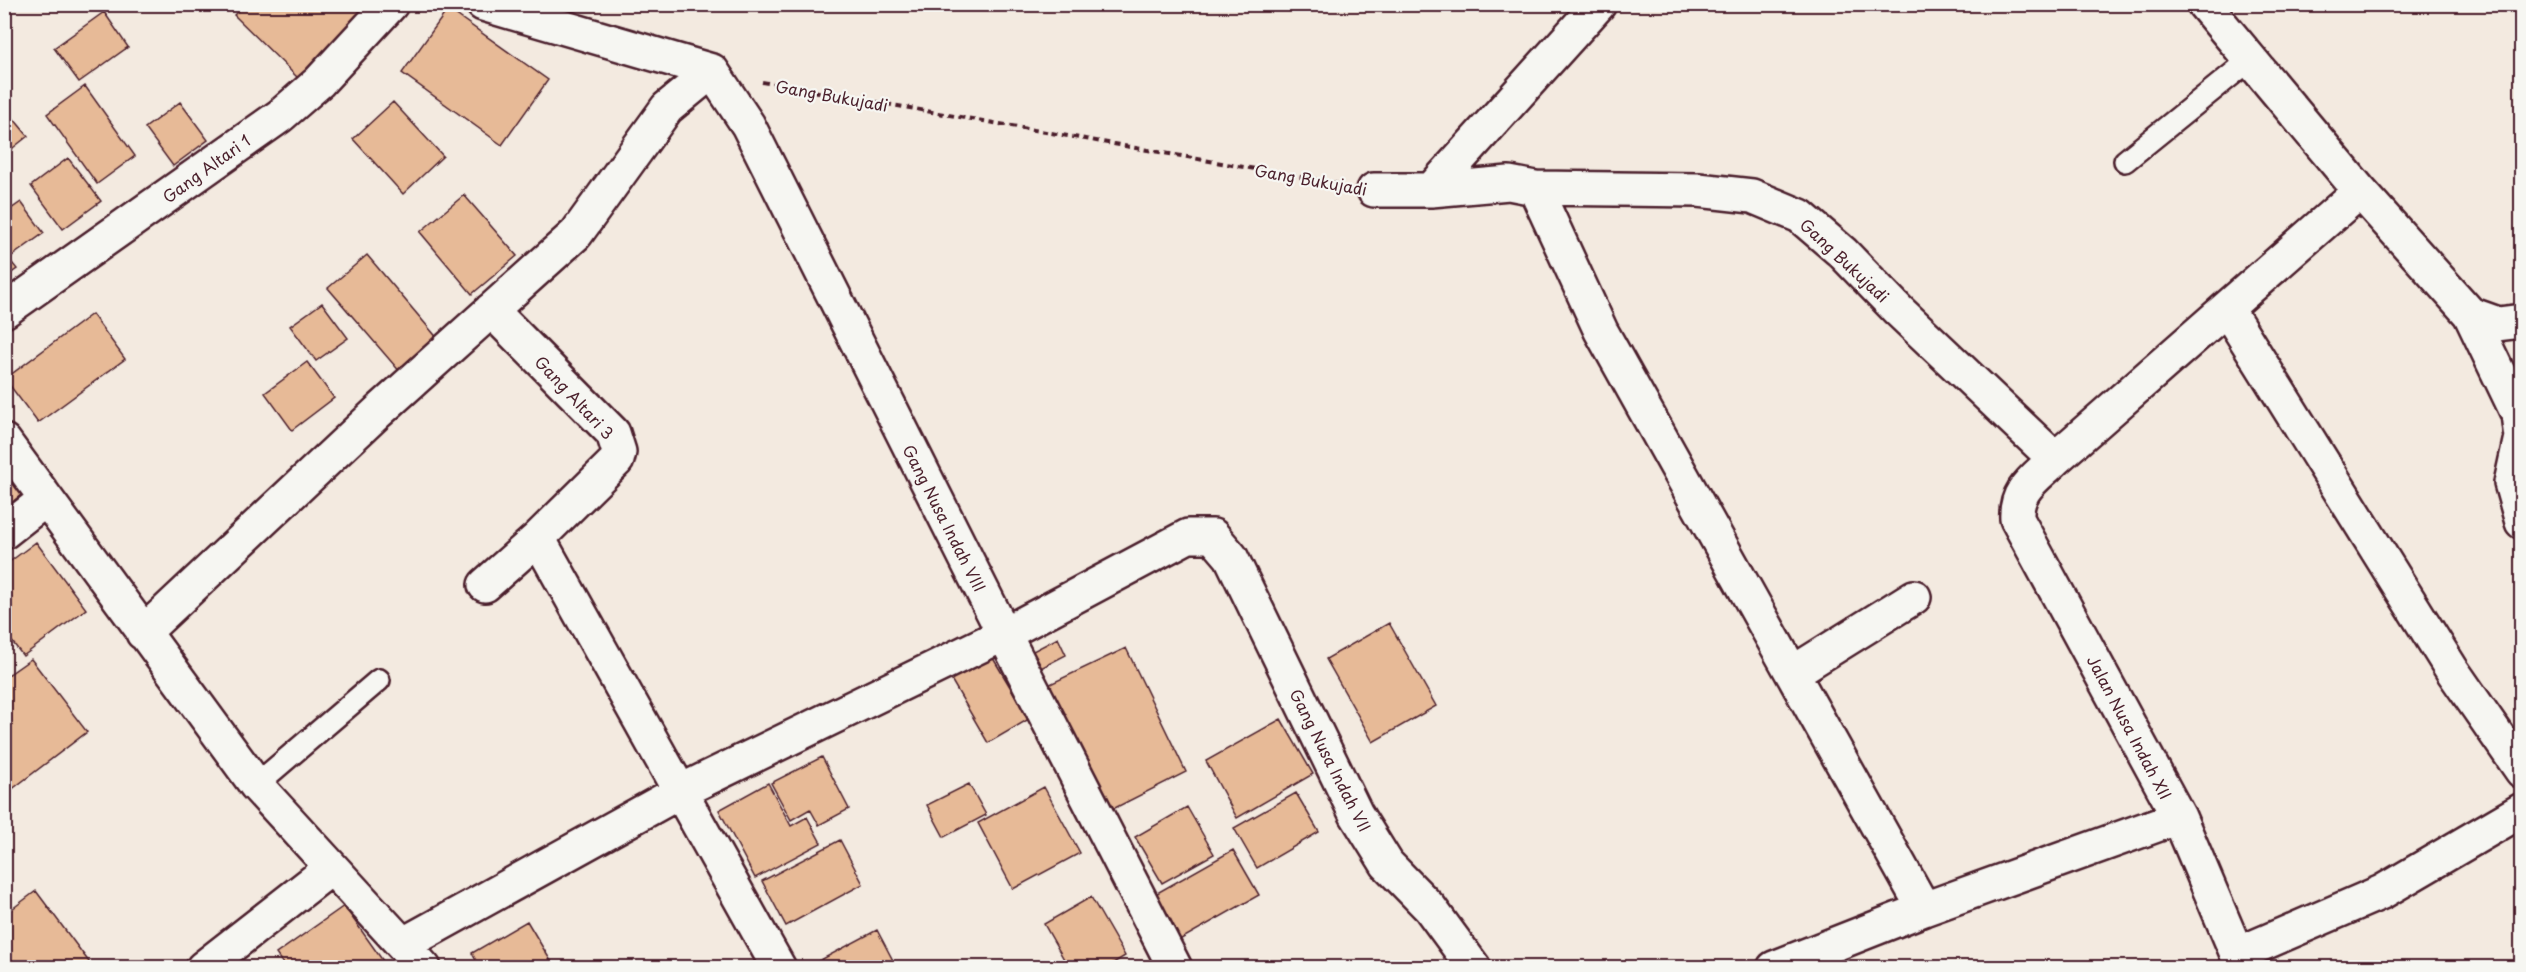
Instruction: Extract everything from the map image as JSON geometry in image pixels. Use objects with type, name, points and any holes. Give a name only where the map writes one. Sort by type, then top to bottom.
[{"type":"street","name":"Gang Altari 1","points":[[4,311],[280,116],[319,82],[391,4]]},
{"type":"street","points":[[483,4],[712,71]]},
{"type":"street","points":[[1431,190],[1599,4]]},
{"type":"street","points":[[2204,4],[2360,191],[2470,314],[2518,414],[2521,437],[2511,483],[2522,522]]},
{"type":"street","points":[[143,633],[378,412],[576,234],[667,108],[712,71]]},
{"type":"street","name":"Gang Nusa Indah VIII","points":[[712,71],[748,125],[1175,968]]},
{"type":"street","name":"Gang Bukujadi","points":[[1374,190],[1431,190],[1509,183],[1535,188],[1698,190],[1752,196],[1800,216],[1843,253],[1898,310],[2055,459]]},
{"type":"street","points":[[1535,188],[1601,331],[1794,672],[1924,909]]},
{"type":"street","points":[[2055,459],[2360,191]]},
{"type":"street","points":[[2227,309],[2452,670],[2522,771]]},
{"type":"street","name":"Gang Altari 3","points":[[485,585],[538,538],[617,460],[618,442],[613,434],[491,310]]},
{"type":"street","points":[[2470,314],[2498,324],[2522,321]]},
{"type":"street","points":[[4,441],[256,785],[414,956],[681,791],[1004,634]]},
{"type":"street","name":"Jalan Nusa Indah XII","points":[[2055,459],[2022,491],[2016,502],[2017,519],[2179,817],[2241,961]]},
{"type":"street","points":[[4,532],[46,499]]},
{"type":"street","name":"Gang Nusa Indah VII","points":[[1004,634],[1188,536],[1213,536],[1231,557],[1356,814],[1387,864],[1430,908],[1474,968]]},
{"type":"street","points":[[538,538],[779,968]]},
{"type":"street","points":[[1794,672],[1914,597]]},
{"type":"street","points":[[2241,961],[2382,892],[2522,810]]},
{"type":"street","points":[[1774,968],[1924,909],[2179,817]]},
{"type":"street","points":[[203,968],[331,868]]},
{"type":"lane","points":[[2126,161],[2251,59]]},
{"type":"lane","points":[[256,785],[379,680]]},
{"type":"path","name":"Gang Bukujadi","points":[[712,71],[772,84],[1374,190]]},
{"type":"building","points":[[245,4],[354,4],[363,13],[299,79],[234,15]]},
{"type":"building","points":[[448,9],[548,80],[502,145],[402,73]]},
{"type":"building","points":[[104,12],[128,47],[79,82],[54,48]]},
{"type":"building","points":[[85,86],[135,156],[97,184],[47,114]]},
{"type":"building","points":[[180,102],[208,140],[173,166],[145,128]]},
{"type":"building","points":[[393,102],[443,156],[403,194],[353,139]]},
{"type":"building","points":[[4,107],[28,136],[4,155]]},
{"type":"building","points":[[68,158],[101,201],[63,229],[31,186]]},
{"type":"building","points":[[464,195],[517,256],[472,294],[420,232]]},
{"type":"building","points":[[21,202],[44,233],[12,256],[4,246],[4,214]]},
{"type":"building","points":[[4,253],[17,269],[4,278]]},
{"type":"building","points":[[367,255],[439,340],[401,373],[328,288]]},
{"type":"building","points":[[322,303],[348,338],[316,361],[290,326]]},
{"type":"building","points":[[92,314],[125,359],[38,423],[5,379]]},
{"type":"building","points":[[307,362],[334,398],[292,430],[265,393]]},
{"type":"building","points":[[4,474],[22,494],[4,509]]},
{"type":"building","points":[[36,542],[86,609],[23,656],[4,631],[4,566]]},
{"type":"building","points":[[1389,623],[1436,706],[1373,742],[1326,659]]},
{"type":"building","points":[[1058,638],[1066,655],[1039,669],[1031,652]]},
{"type":"building","points":[[1126,648],[1186,772],[1109,811],[1048,685]]},
{"type":"building","points":[[990,653],[1029,719],[988,743],[949,676]]},
{"type":"building","points":[[31,659],[87,732],[11,790],[4,781],[4,678]]},
{"type":"building","points":[[1281,719],[1313,774],[1237,818],[1206,761]]},
{"type":"building","points":[[822,757],[849,809],[819,825],[810,809],[791,820],[771,783]]},
{"type":"building","points":[[768,783],[791,826],[807,817],[821,843],[755,878],[719,810]]},
{"type":"building","points":[[969,784],[986,815],[944,837],[927,805]]},
{"type":"building","points":[[1044,787],[1080,853],[1013,889],[978,823]]},
{"type":"building","points":[[1296,793],[1319,832],[1257,868],[1234,828]]},
{"type":"building","points":[[1187,807],[1214,854],[1162,883],[1135,837]]},
{"type":"building","points":[[840,840],[863,884],[786,926],[762,881]]},
{"type":"building","points":[[1233,850],[1259,895],[1176,942],[1150,897]]},
{"type":"building","points":[[36,891],[92,966],[90,968],[4,968],[4,915]]},
{"type":"building","points":[[1091,897],[1125,956],[1105,968],[1069,968],[1044,924]]},
{"type":"building","points":[[344,906],[388,968],[286,968],[276,954]]},
{"type":"building","points":[[527,921],[555,968],[480,968],[472,953]]},
{"type":"building","points":[[877,930],[897,968],[815,968],[813,964]]}]
